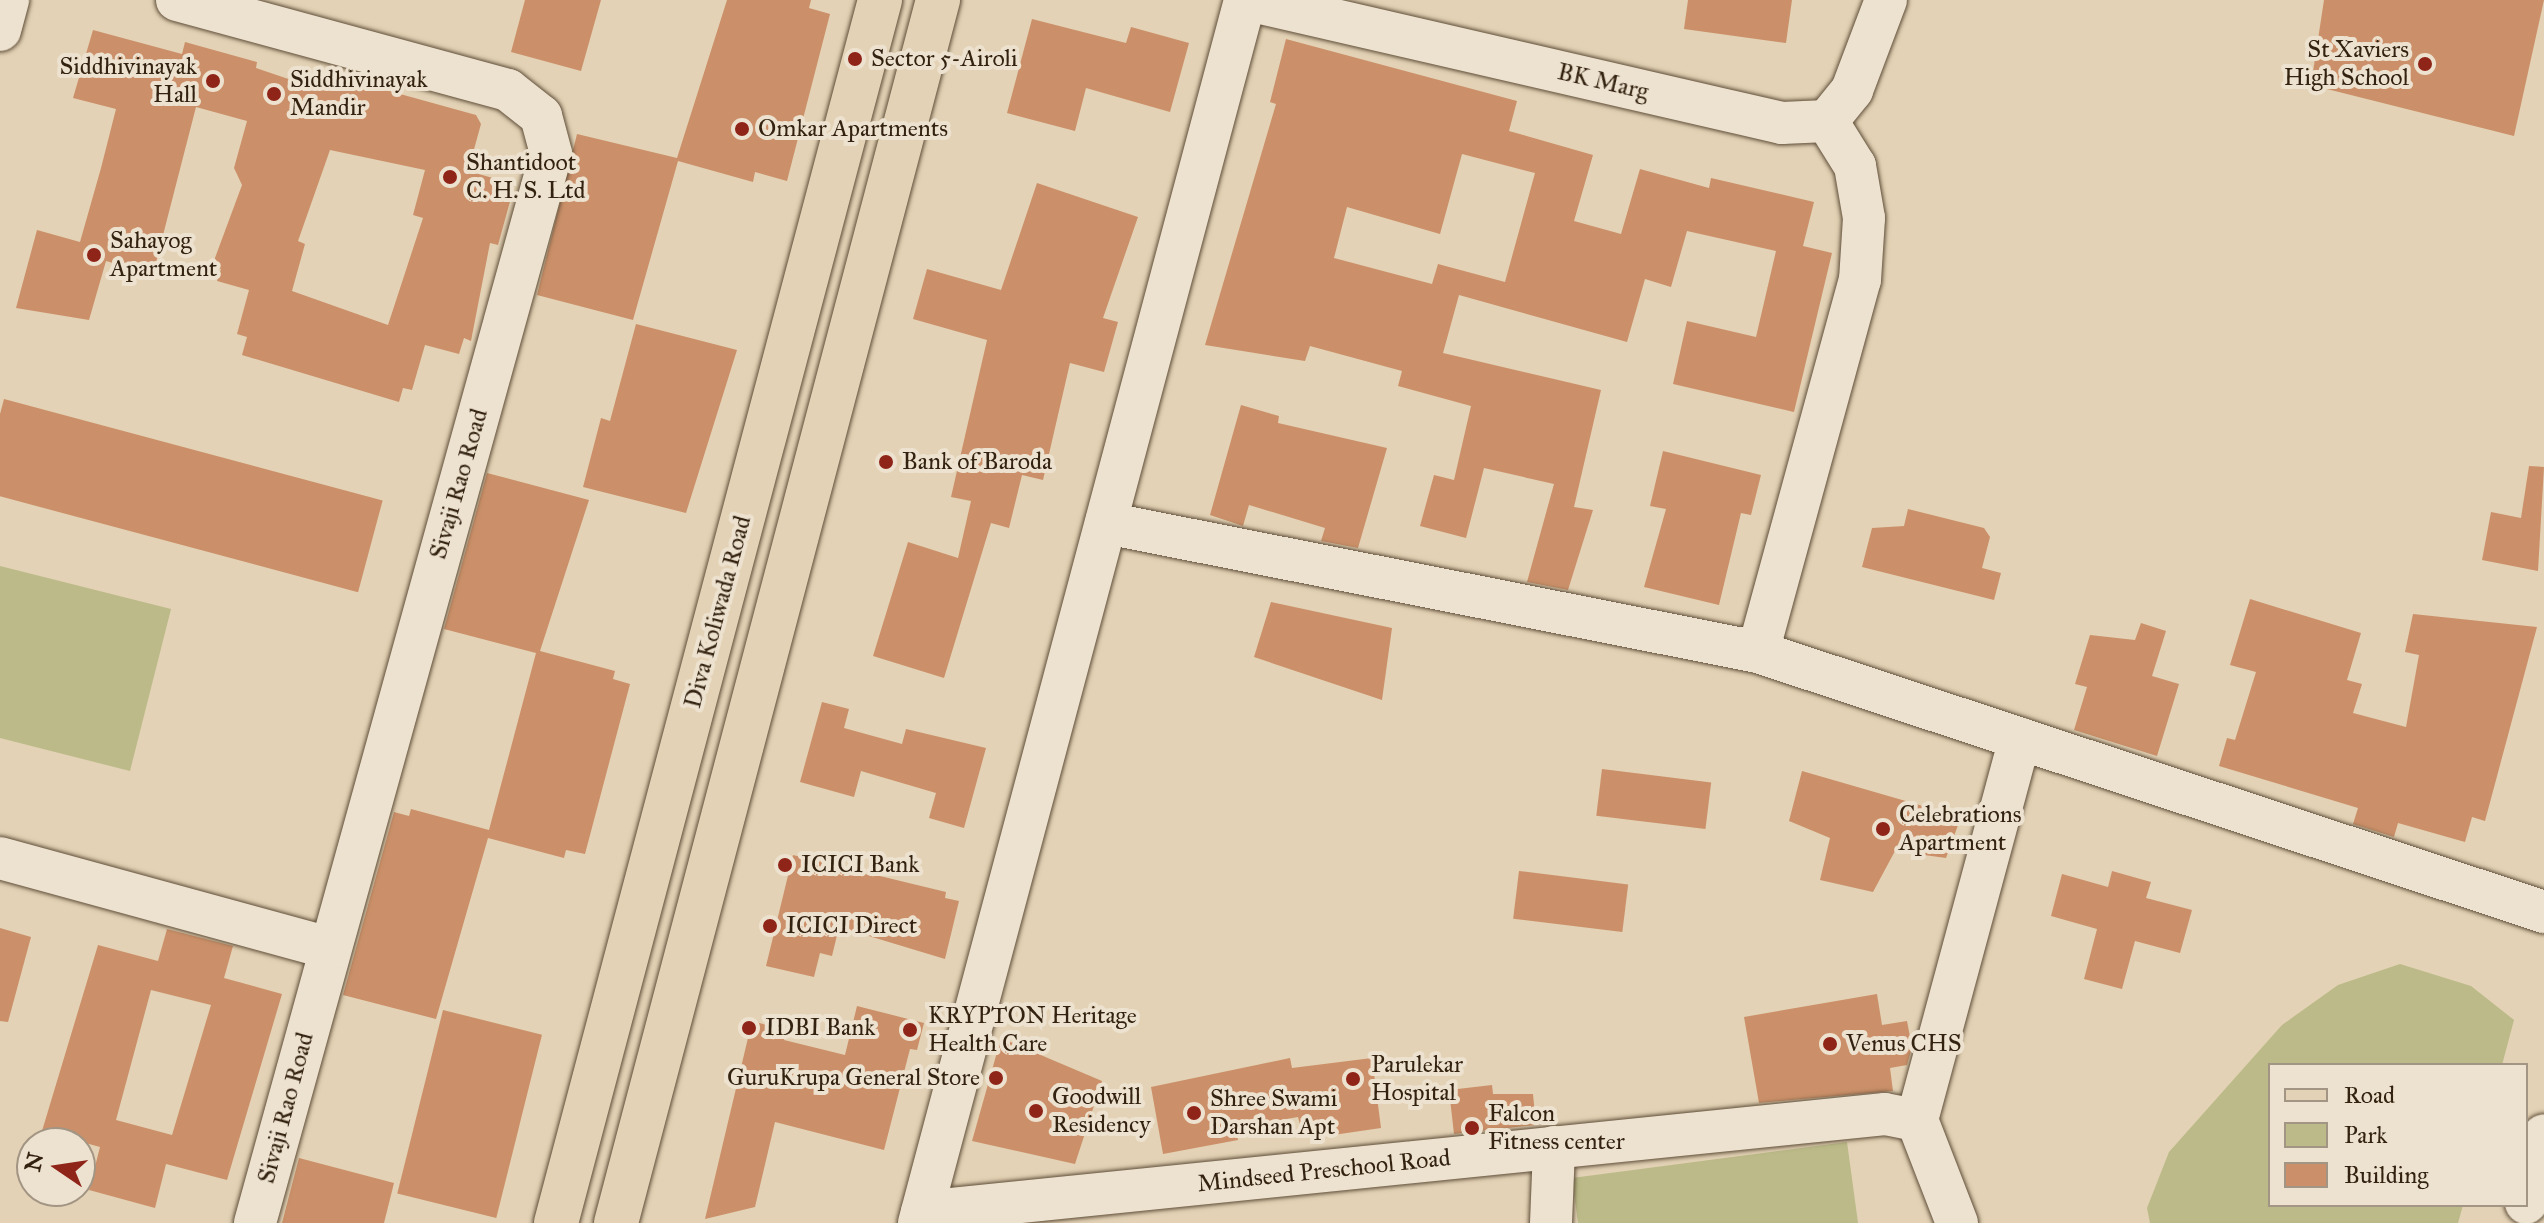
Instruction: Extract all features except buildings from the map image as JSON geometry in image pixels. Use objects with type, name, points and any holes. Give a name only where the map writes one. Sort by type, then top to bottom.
[{"type":"main road","name":"Diva Koliwada Road","points":[[556,1223],[880,0]]},
{"type":"main road","points":[[616,1223],[938,0]]},
{"type":"street","points":[[0,30],[8,0]]},
{"type":"street","name":"Sivaji Rao Road","points":[[177,0],[508,90],[541,116],[551,154],[255,1223]]},
{"type":"street","points":[[920,1218],[1246,0]]},
{"type":"street","name":"BK Marg","points":[[1246,0],[1782,123],[1827,121]]},
{"type":"street","points":[[1758,652],[1860,280],[1864,218],[1855,166],[1827,121],[1852,90],[1886,0]]},
{"type":"street","points":[[1106,523],[1758,652],[2544,912]]},
{"type":"street","points":[[1957,1223],[1917,1120],[2020,739]]},
{"type":"street","points":[[0,858],[329,948]]},
{"type":"street","name":"Mindseed Preschool Road","points":[[920,1218],[1554,1147],[1885,1114],[1917,1120]]},
{"type":"street","points":[[1551,1223],[1554,1147]]},
{"type":"street","points":[[2528,1197],[2542,1148]]},
{"type":"green space","points":[[0,566],[171,609],[130,771],[0,738]]},
{"type":"green space","points":[[2400,964],[2471,986],[2514,1020],[2503,1063],[2268,1063],[2268,1207],[2462,1207],[2458,1223],[2150,1223],[2147,1208],[2169,1152],[2282,1025],[2338,985]]},
{"type":"green space","points":[[1847,1142],[1858,1223],[1578,1223],[1572,1178]]},
{"type":"place","name":"Sector 5-Airoli","points":[[855,59]]},
{"type":"place","name":"St Xaviers High School","points":[[2425,64]]},
{"type":"place","name":"Siddhivinayak Hall","points":[[213,81]]},
{"type":"place","name":"Siddhivinayak Mandir","points":[[274,94]]},
{"type":"place","name":"Omkar Apartments","points":[[742,129]]},
{"type":"place","name":"Shantidoot C. H. S. Ltd","points":[[450,177]]},
{"type":"place","name":"Sahayog Apartment","points":[[94,255]]},
{"type":"place","name":"Bank of Baroda","points":[[886,462]]},
{"type":"place","name":"Celebrations Apartment","points":[[1883,829]]},
{"type":"place","name":"ICICI Bank","points":[[785,865]]},
{"type":"place","name":"ICICI Direct","points":[[770,926]]},
{"type":"place","name":"IDBI Bank","points":[[749,1028]]},
{"type":"place","name":"KRYPTON Heritage Health Care","points":[[910,1030]]},
{"type":"place","name":"Venus CHS","points":[[1830,1044]]},
{"type":"place","name":"GuruKrupa General Store","points":[[996,1078]]},
{"type":"place","name":"Parulekar Hospital","points":[[1353,1079]]},
{"type":"place","name":"Goodwill Residency","points":[[1036,1111]]},
{"type":"place","name":"Shree Swami Darshan Apt","points":[[1194,1113]]},
{"type":"place","name":"Falcon Fitness center","points":[[1472,1128]]}]
